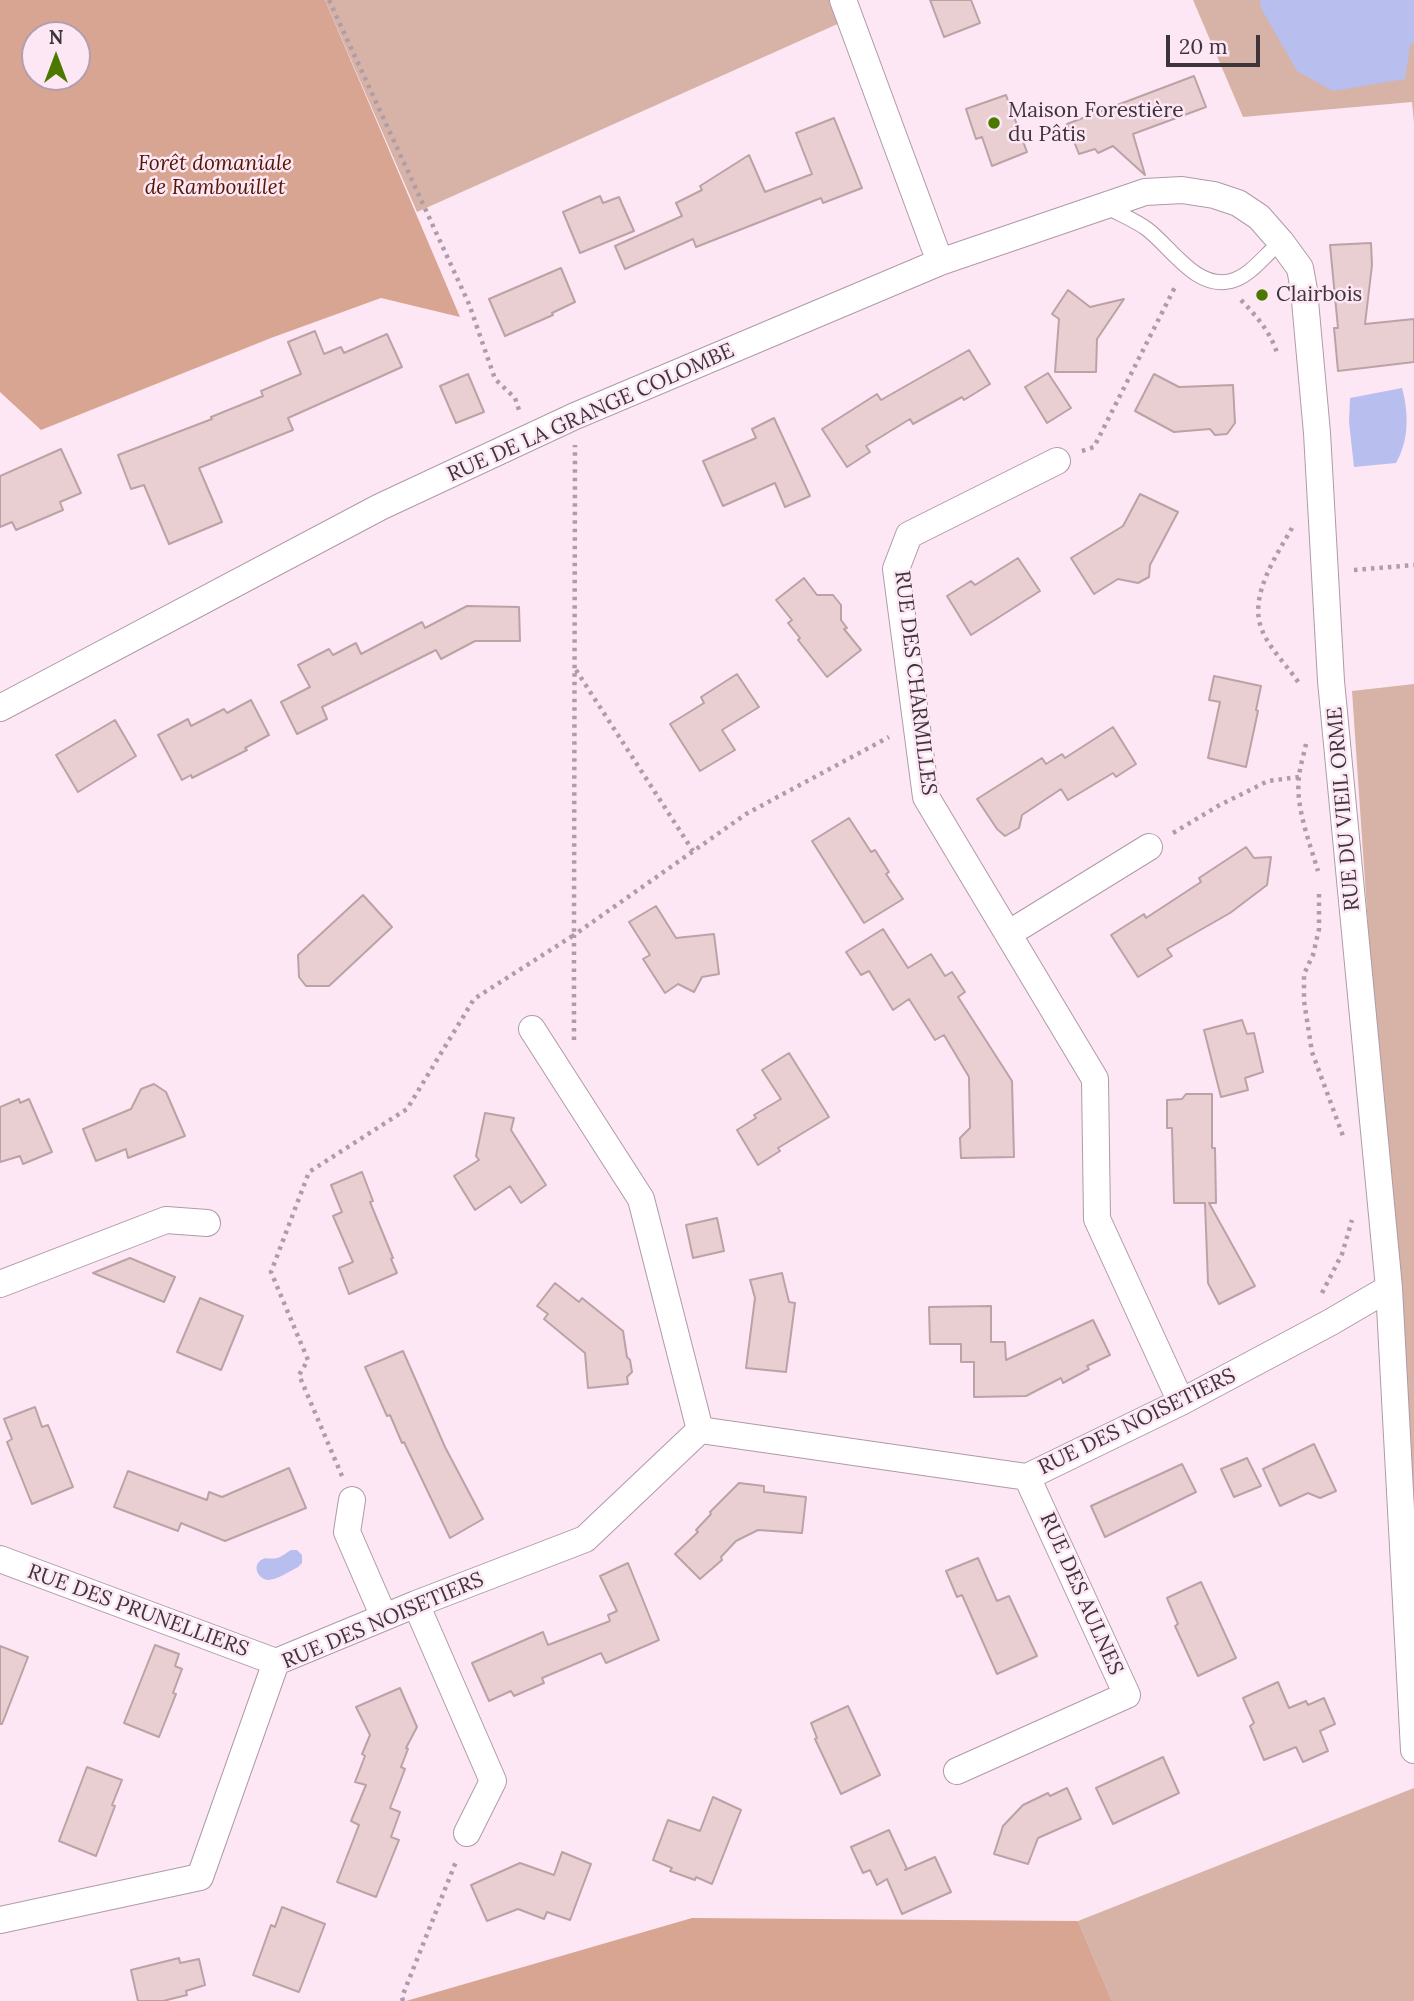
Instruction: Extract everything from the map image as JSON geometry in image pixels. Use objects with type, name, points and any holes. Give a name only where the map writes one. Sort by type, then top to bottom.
[{"type":"street","points":[[843,0],[940,262]]},
{"type":"street","name":"RUE DU VIEIL ORME","points":[[940,262],[1145,192],[1182,190],[1214,195],[1238,203],[1259,217],[1300,268],[1317,433],[1331,681],[1389,1288],[1414,1750]]},
{"type":"street","name":"RUE DE LA GRANGE COLOMBE","points":[[0,708],[380,508],[575,416],[940,262]]},
{"type":"street","name":"RUE DES CHARMILLES","points":[[1057,461],[909,536],[896,569],[926,797],[1095,1079],[1097,1219],[1181,1402]]},
{"type":"street","points":[[1008,934],[1149,847]]},
{"type":"street","points":[[532,1029],[641,1199],[700,1430]]},
{"type":"street","points":[[0,1284],[166,1220],[207,1223]]},
{"type":"street","name":"RUE DES NOISETIERS","points":[[0,1920],[200,1877],[276,1662],[415,1604],[585,1539],[700,1430],[1027,1477],[1181,1402],[1389,1288]]},
{"type":"street","name":"RUE DES AULNES","points":[[957,1771],[1127,1695],[1027,1477]]},
{"type":"street","points":[[352,1500],[347,1532],[384,1617]]},
{"type":"street","name":"RUE DES PRUNELLIERS","points":[[0,1559],[276,1662]]},
{"type":"street","points":[[415,1604],[493,1782],[467,1833]]},
{"type":"lane","points":[[1104,206],[1146,228],[1194,273],[1208,280],[1228,282],[1244,276],[1281,242]]},
{"type":"path","points":[[329,0],[469,304],[495,379],[515,398],[529,438]]},
{"type":"path","points":[[1057,461],[1094,447],[1186,265]]},
{"type":"path","points":[[1228,282],[1261,321],[1274,342],[1280,362]]},
{"type":"path","points":[[574,1041],[575,416]]},
{"type":"path","points":[[1293,525],[1267,576],[1259,599],[1258,612],[1262,631],[1300,683],[1303,692]]},
{"type":"path","points":[[1325,573],[1414,565]]},
{"type":"path","points":[[575,669],[693,852]]},
{"type":"path","points":[[352,1500],[299,1375],[308,1360],[271,1272],[309,1172],[407,1109],[474,999],[574,935],[746,814],[917,721]]},
{"type":"path","points":[[1308,738],[1298,777],[1299,793],[1318,873]]},
{"type":"path","points":[[1149,847],[1268,780],[1298,777]]},
{"type":"path","points":[[1319,884],[1318,929],[1304,974],[1304,1001],[1312,1052],[1345,1140]]},
{"type":"path","points":[[1331,1322],[1320,1297],[1342,1254],[1353,1210]]},
{"type":"path","points":[[403,2001],[402,1997],[467,1833]]},
{"type":"shaded area","points":[[325,0],[834,0],[842,22],[417,212]]},
{"type":"shaded area","points":[[1193,0],[1414,0],[1414,123],[1412,102],[1243,117]]},
{"type":"shaded area","points":[[1414,684],[1414,1639],[1352,691]]},
{"type":"shaded area","points":[[1414,1788],[1414,2001],[1112,2001],[1078,1921]]},
{"type":"green space","name":"Forêt domaniale de Rambouillet","points":[[0,0],[325,0],[460,317],[381,298],[271,338],[41,430],[0,392]]},
{"type":"green space","points":[[692,1918],[1078,1921],[1112,2001],[406,2001]]},
{"type":"water","points":[[1260,0],[1414,0],[1414,42],[1410,46],[1405,79],[1333,91],[1297,71],[1261,8]]},
{"type":"water","points":[[1402,388],[1406,427],[1403,446],[1396,463],[1354,467],[1349,422],[1350,398]]},
{"type":"water","points":[[291,1550],[297,1550],[302,1555],[302,1563],[298,1567],[272,1580],[259,1575],[257,1566],[261,1560],[279,1557]]},
{"type":"building","points":[[930,0],[971,0],[980,23],[944,37]]},
{"type":"building","points":[[1194,76],[1206,107],[1133,134],[1145,175],[1113,146],[1098,153],[1095,149],[1079,154],[1067,124]]},
{"type":"building","name":"Maison Forestière du Pâtis","points":[[1006,95],[1027,152],[992,166],[982,137],[976,139],[966,109]]},
{"type":"building","points":[[834,118],[862,188],[823,203],[821,198],[696,247],[693,239],[625,269],[615,246],[682,216],[676,203],[702,190],[700,186],[749,155],[765,192],[812,174],[796,133]]},
{"type":"building","points":[[600,196],[603,203],[619,197],[634,231],[580,253],[563,212]]},
{"type":"building","points":[[1371,243],[1372,265],[1365,324],[1414,319],[1414,362],[1338,371],[1334,328],[1338,328],[1330,245]]},
{"type":"building","points":[[561,268],[575,302],[505,336],[489,299]]},
{"type":"building","points":[[1068,290],[1090,307],[1124,299],[1097,339],[1096,372],[1055,372],[1059,319],[1052,314]]},
{"type":"building","points":[[315,331],[324,354],[341,347],[344,353],[387,334],[402,367],[288,418],[293,430],[199,468],[222,522],[169,544],[144,485],[131,489],[118,455],[212,419],[211,417],[263,396],[261,391],[301,374],[288,342]]},
{"type":"building","points":[[969,350],[990,384],[964,400],[962,397],[913,424],[910,419],[866,446],[870,452],[847,467],[822,429],[877,394],[881,400]]},
{"type":"building","points":[[1048,373],[1071,408],[1047,423],[1025,387]]},
{"type":"building","points":[[468,374],[484,412],[456,423],[440,386]]},
{"type":"building","points":[[1154,374],[1179,387],[1233,385],[1235,423],[1227,434],[1215,435],[1210,429],[1174,432],[1135,411]]},
{"type":"building","points":[[774,418],[810,496],[785,507],[775,483],[723,506],[703,461],[756,438],[752,429]]},
{"type":"building","points":[[61,449],[81,493],[60,502],[63,510],[16,530],[12,522],[0,527],[0,476]]},
{"type":"building","points":[[1140,494],[1178,512],[1150,565],[1149,577],[1138,583],[1118,579],[1094,594],[1071,558],[1123,526]]},
{"type":"building","points":[[1018,558],[1040,591],[971,635],[947,596],[971,581],[975,585]]},
{"type":"building","points":[[804,578],[817,595],[833,595],[841,605],[841,620],[847,628],[844,629],[861,650],[827,677],[798,640],[800,638],[788,623],[792,620],[776,600]]},
{"type":"building","points":[[467,606],[519,607],[520,641],[475,641],[441,659],[436,650],[322,707],[327,719],[297,734],[281,702],[310,687],[298,665],[329,649],[333,655],[356,643],[361,654],[422,622],[425,628]]},
{"type":"building","points":[[737,674],[759,707],[722,730],[735,750],[700,771],[670,724],[704,703],[701,697]]},
{"type":"building","points":[[1214,676],[1261,686],[1246,767],[1208,758],[1220,702],[1209,700]]},
{"type":"building","points":[[251,700],[269,735],[245,748],[247,750],[192,778],[191,775],[182,780],[158,735],[188,719],[191,726],[224,709],[227,713]]},
{"type":"building","points":[[115,720],[136,756],[78,792],[56,755]]},
{"type":"building","points":[[1113,727],[1136,764],[1116,777],[1113,773],[1068,800],[1061,789],[1022,815],[1019,828],[1005,836],[997,829],[977,799],[1042,758],[1046,764],[1062,754],[1065,758]]},
{"type":"building","points":[[849,818],[871,852],[875,850],[889,872],[886,874],[903,899],[864,923],[812,841]]},
{"type":"building","points":[[1246,847],[1254,858],[1271,857],[1267,885],[1230,913],[1167,949],[1172,956],[1138,977],[1111,935],[1144,914],[1146,918],[1201,882],[1199,878]]},
{"type":"building","points":[[363,895],[392,927],[329,986],[306,986],[299,977],[298,955]]},
{"type":"building","points":[[656,906],[676,938],[714,934],[719,974],[702,977],[694,992],[678,984],[665,993],[643,959],[650,955],[629,922]]},
{"type":"building","points":[[883,929],[908,968],[931,954],[945,976],[952,972],[965,992],[958,997],[1012,1081],[1014,1157],[961,1158],[960,1138],[970,1128],[969,1077],[944,1035],[935,1040],[909,999],[893,1010],[869,971],[861,975],[846,952]]},
{"type":"building","points":[[1242,1020],[1247,1034],[1254,1033],[1263,1072],[1245,1078],[1248,1090],[1221,1097],[1204,1030]]},
{"type":"building","points":[[789,1053],[829,1117],[778,1148],[780,1151],[758,1165],[737,1130],[756,1118],[754,1115],[781,1099],[762,1070]]},
{"type":"building","points":[[154,1084],[166,1092],[185,1136],[128,1158],[126,1149],[96,1161],[83,1129],[131,1109],[141,1089]]},
{"type":"building","points":[[1186,1094],[1212,1094],[1216,1203],[1209,1203],[1255,1286],[1219,1304],[1208,1283],[1205,1203],[1174,1203],[1172,1128],[1167,1128],[1167,1100],[1182,1099]]},
{"type":"building","points":[[19,1099],[20,1103],[29,1099],[52,1152],[23,1164],[20,1156],[0,1162],[0,1107]]},
{"type":"building","points":[[485,1113],[514,1118],[511,1130],[546,1185],[521,1203],[510,1186],[475,1210],[454,1176],[479,1160],[476,1156]]},
{"type":"building","points":[[362,1172],[373,1201],[370,1202],[397,1273],[349,1294],[339,1268],[353,1262],[333,1216],[342,1212],[331,1185]]},
{"type":"building","points":[[717,1218],[724,1251],[693,1258],[686,1225]]},
{"type":"building","points":[[130,1258],[175,1277],[164,1302],[93,1273]]},
{"type":"building","points":[[782,1273],[789,1302],[795,1303],[786,1372],[746,1368],[755,1298],[750,1280]]},
{"type":"building","points":[[555,1283],[579,1302],[582,1298],[623,1331],[632,1372],[627,1377],[628,1384],[588,1388],[585,1353],[544,1319],[548,1314],[537,1306]]},
{"type":"building","points":[[200,1298],[243,1316],[221,1370],[177,1352]]},
{"type":"building","points":[[991,1306],[991,1342],[1005,1342],[1006,1360],[1093,1320],[1110,1355],[1087,1366],[1089,1369],[1063,1383],[1061,1378],[1026,1396],[974,1397],[974,1362],[961,1362],[961,1344],[930,1344],[929,1307]]},
{"type":"building","points":[[403,1351],[445,1447],[483,1519],[450,1538],[404,1442],[402,1443],[390,1415],[387,1416],[365,1367]]},
{"type":"building","points":[[35,1407],[42,1427],[48,1425],[73,1487],[32,1504],[7,1442],[12,1439],[4,1419]]},
{"type":"building","points":[[1314,1444],[1336,1491],[1320,1498],[1308,1493],[1280,1506],[1263,1469]]},
{"type":"building","points":[[1247,1458],[1261,1486],[1234,1497],[1221,1469]]},
{"type":"building","points":[[1182,1464],[1196,1492],[1105,1537],[1091,1506]]},
{"type":"building","points":[[289,1468],[306,1508],[225,1541],[181,1523],[178,1531],[114,1507],[128,1471],[207,1500],[209,1492],[222,1497]]},
{"type":"building","points":[[739,1483],[764,1486],[764,1492],[806,1497],[802,1533],[758,1530],[736,1541],[721,1557],[722,1560],[700,1579],[675,1554],[698,1532],[696,1530],[710,1512]]},
{"type":"building","points":[[978,1558],[997,1601],[1009,1596],[1037,1656],[997,1674],[962,1595],[957,1597],[946,1571]]},
{"type":"building","points":[[628,1563],[659,1640],[606,1663],[601,1653],[542,1678],[544,1683],[514,1696],[511,1691],[489,1701],[472,1663],[543,1632],[548,1645],[610,1621],[608,1615],[617,1611],[600,1576]]},
{"type":"building","points":[[1201,1582],[1236,1658],[1198,1676],[1175,1626],[1178,1624],[1167,1598]]},
{"type":"building","points":[[155,1645],[179,1654],[175,1666],[182,1669],[173,1693],[176,1694],[159,1737],[124,1723]]},
{"type":"building","points":[[0,1646],[28,1657],[2,1724],[0,1724]]},
{"type":"building","points":[[1278,1682],[1289,1708],[1306,1701],[1308,1705],[1324,1698],[1335,1724],[1320,1731],[1328,1751],[1303,1762],[1296,1747],[1264,1760],[1250,1726],[1254,1723],[1243,1698]]},
{"type":"building","points":[[400,1688],[417,1727],[406,1748],[408,1749],[401,1767],[405,1769],[390,1808],[400,1812],[391,1837],[399,1840],[376,1897],[337,1882],[359,1825],[351,1821],[366,1785],[355,1782],[370,1735],[356,1707]]},
{"type":"building","points":[[848,1706],[880,1775],[841,1794],[815,1739],[817,1738],[811,1723]]},
{"type":"building","points":[[1163,1757],[1179,1793],[1113,1824],[1096,1788]]},
{"type":"building","points":[[87,1767],[122,1780],[96,1856],[59,1841]]},
{"type":"building","points":[[1067,1788],[1081,1819],[1038,1838],[1028,1864],[994,1854],[1003,1826],[1023,1805],[1048,1793],[1050,1796]]},
{"type":"building","points":[[713,1797],[741,1810],[712,1884],[670,1871],[672,1868],[653,1860],[668,1820],[700,1831]]},
{"type":"building","points":[[889,1830],[907,1869],[905,1870],[935,1857],[951,1892],[902,1914],[887,1879],[877,1885],[870,1870],[863,1873],[851,1847]]},
{"type":"building","points":[[562,1852],[591,1864],[570,1920],[547,1912],[544,1919],[518,1909],[487,1921],[471,1885],[520,1863],[554,1875]]},
{"type":"building","points":[[282,1907],[325,1924],[299,1992],[253,1975],[271,1925],[275,1927]]},
{"type":"building","points":[[179,1958],[180,1963],[199,1959],[205,1985],[186,1991],[187,1995],[163,2001],[138,2001],[131,1970]]},
{"type":"place","name":"Maison Forestière du Pâtis","points":[[994,123]]},
{"type":"place","name":"Clairbois","points":[[1262,295]]}]
